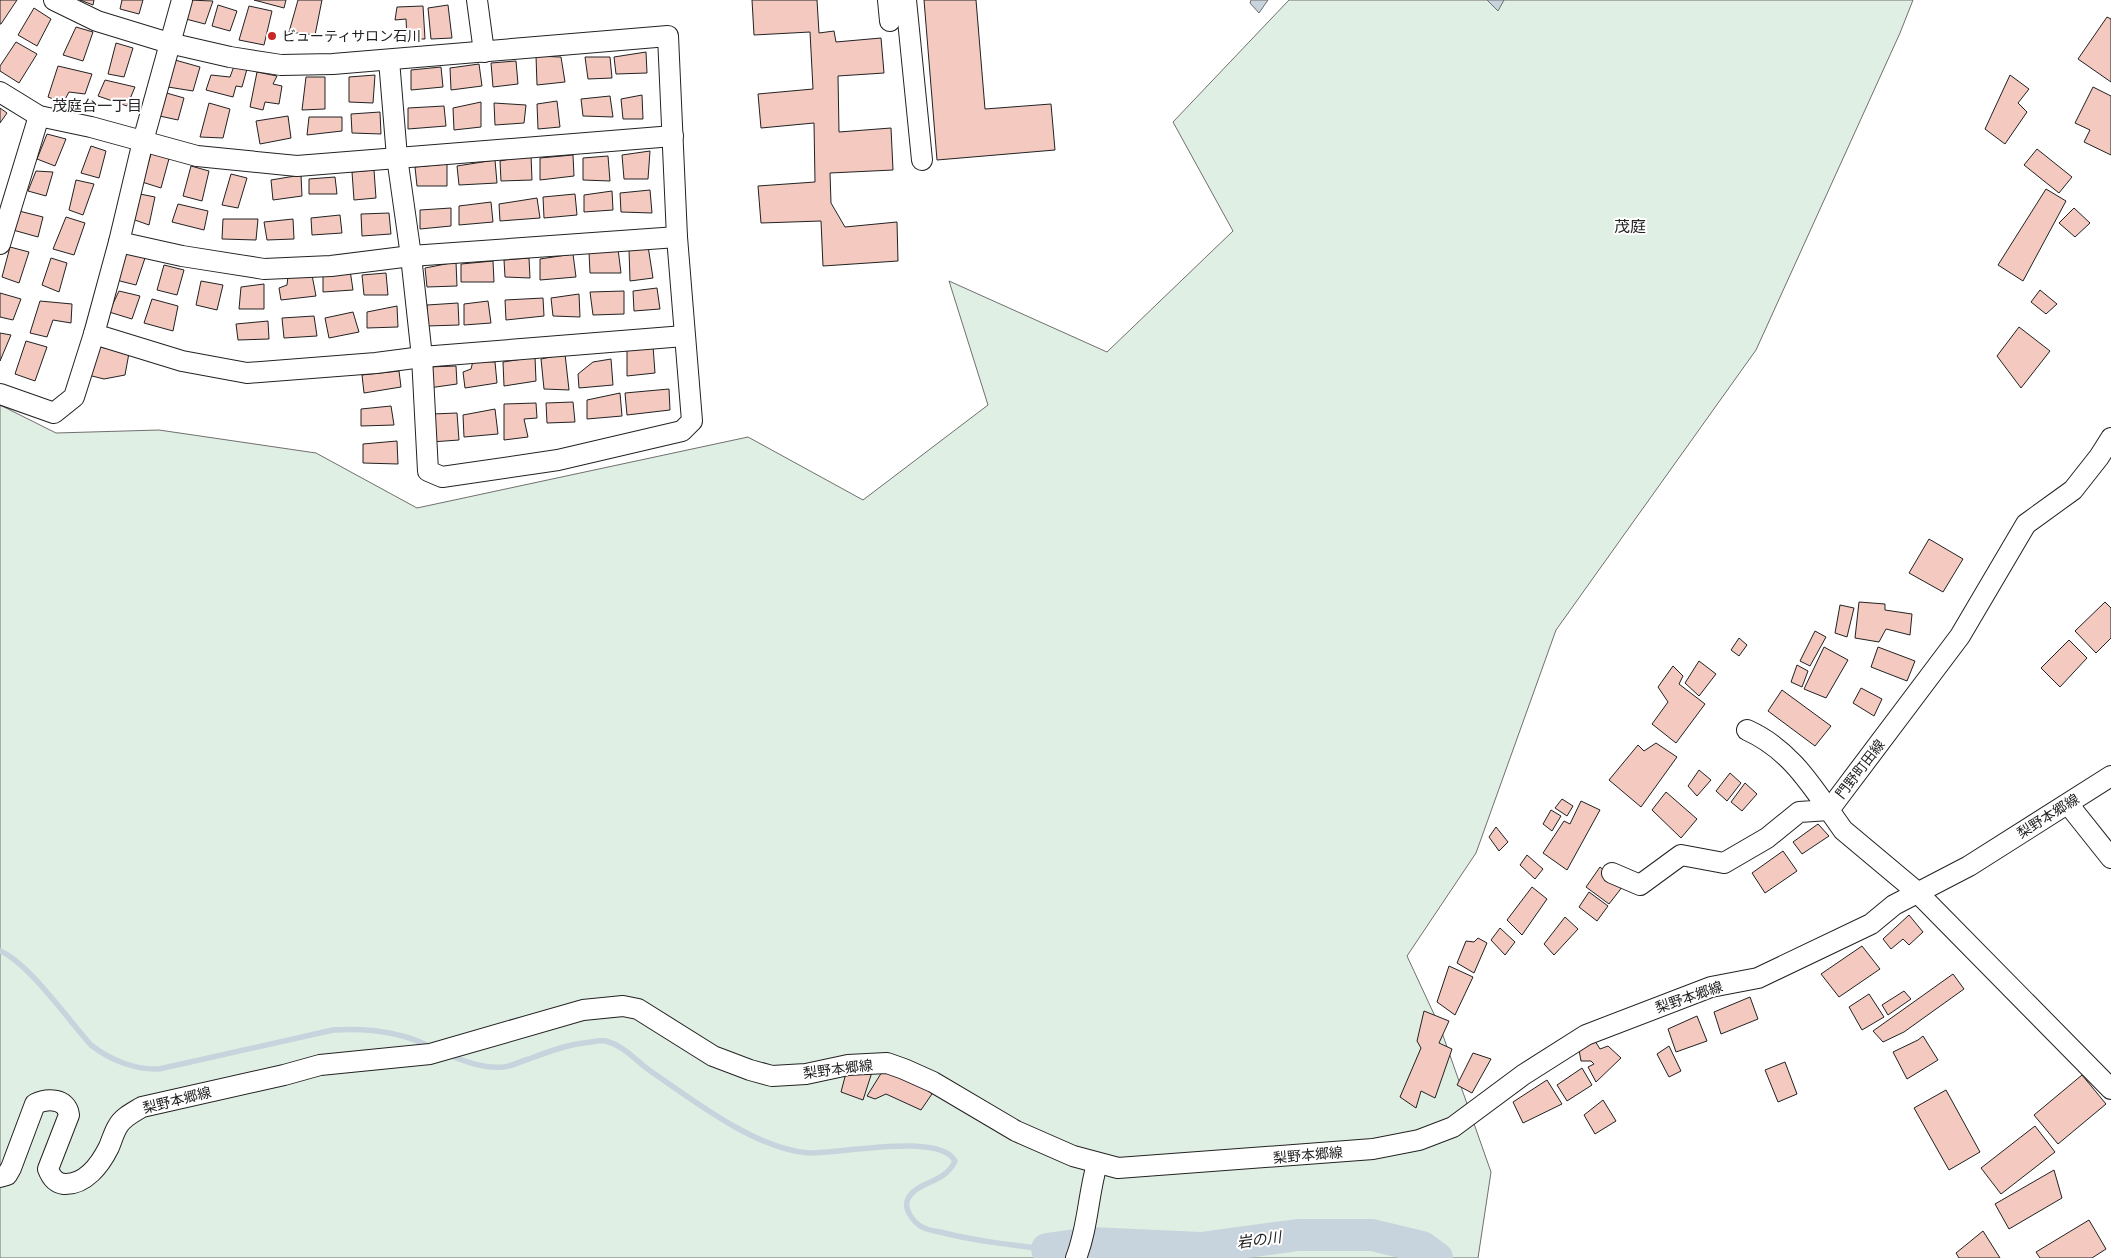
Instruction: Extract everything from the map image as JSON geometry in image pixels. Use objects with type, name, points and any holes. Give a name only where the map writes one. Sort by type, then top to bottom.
[{"type":"street","points":[[54,0],[97,21],[169,43],[230,57],[280,65],[388,60],[668,36],[677,237],[692,421],[682,431],[558,460],[442,477],[428,471],[422,357],[411,256],[397,156],[388,60]]},
{"type":"street","points":[[0,394],[54,413],[74,397],[120,242],[143,141],[182,0]]},
{"type":"street","points":[[477,0],[484,52]]},
{"type":"street","points":[[888,0],[890,21]]},
{"type":"street","points":[[906,0],[922,160]]},
{"type":"street","points":[[0,92],[39,116],[198,156],[297,166],[397,156],[673,136]]},
{"type":"street","points":[[0,244],[6,204],[39,116]]},
{"type":"street","points":[[120,242],[182,256],[264,269],[331,266],[411,256],[677,237]]},
{"type":"street","points":[[94,334],[182,361],[247,373],[684,336]]},
{"type":"street","name":"門野町田線","points":[[2111,438],[2099,457],[2073,490],[2026,524],[1960,636],[1829,810],[1843,830],[1916,892],[2111,1089]]},
{"type":"street","points":[[1747,730],[1765,738],[1792,761],[1829,810]]},
{"type":"street","name":"梨野本郷線","points":[[0,1177],[7,1174],[11,1168],[35,1104],[44,1099],[63,1104],[68,1110],[69,1115],[48,1169],[50,1176],[59,1184],[77,1184],[89,1176],[96,1166],[107,1150],[118,1125],[130,1114],[142,1107],[320,1065],[430,1054],[583,1010],[623,1006],[638,1009],[713,1056],[772,1076],[806,1074],[848,1065],[887,1063],[933,1082],[1016,1131],[1073,1156],[1097,1164],[1118,1168],[1132,1168],[1373,1149],[1419,1140],[1453,1127],[1523,1075],[1586,1035],[1711,987],[1758,978],[1871,924],[1894,905],[1969,866],[2111,776]]},
{"type":"street","points":[[2068,804],[2111,858]]},
{"type":"street","points":[[1612,873],[1640,885],[1681,855],[1724,863],[1767,838],[1799,812],[1829,810]]},
{"type":"street","points":[[1076,1258],[1097,1164]]},
{"type":"green space","points":[[1289,0],[1913,0],[1900,33],[1756,350],[1556,630],[1476,853],[1407,956],[1440,1027],[1491,1172],[1478,1258],[0,1258],[0,405],[56,433],[159,430],[316,453],[417,508],[748,437],[863,500],[988,405],[949,281],[1107,352],[1233,231],[1173,122]]},
{"type":"shaded area","points":[[1251,0],[1268,0],[1259,13],[1250,3]]},
{"type":"shaded area","points":[[1487,0],[1504,0],[1498,11]]},
{"type":"building","points":[[0,0],[17,0],[1,24],[0,24]]},
{"type":"building","points":[[80,0],[94,0],[93,5]]},
{"type":"building","points":[[122,0],[143,0],[139,14],[120,9]]},
{"type":"building","points":[[188,0],[213,1],[205,24],[182,18]]},
{"type":"building","points":[[254,0],[286,0],[284,8]]},
{"type":"building","points":[[298,0],[322,0],[315,35],[289,32]]},
{"type":"building","points":[[752,0],[817,0],[819,33],[834,31],[836,42],[881,38],[884,73],[838,76],[839,132],[891,128],[893,170],[830,173],[831,203],[845,227],[897,222],[898,261],[823,266],[821,221],[761,223],[758,186],[815,182],[814,123],[761,128],[758,94],[813,89],[810,32],[754,35]]},
{"type":"building","points":[[924,0],[976,0],[985,109],[1051,104],[1055,150],[937,160]]},
{"type":"building","points":[[218,5],[237,11],[230,31],[212,26]]},
{"type":"building","points":[[448,5],[452,38],[431,39],[428,8]]},
{"type":"building","points":[[249,6],[272,11],[264,45],[239,40]]},
{"type":"building","points":[[423,6],[425,39],[407,39],[406,19],[395,20],[397,7]]},
{"type":"building","points":[[34,8],[51,19],[37,46],[18,35]]},
{"type":"building","points":[[2107,17],[2111,19],[2111,82],[2078,59]]},
{"type":"building","points":[[76,27],[93,32],[83,61],[63,55]]},
{"type":"building","points":[[16,42],[37,54],[19,83],[0,71],[0,66]]},
{"type":"building","points":[[116,43],[133,48],[124,77],[108,74]]},
{"type":"building","points":[[646,52],[647,73],[616,74],[614,57]]},
{"type":"building","points":[[536,56],[561,57],[565,82],[537,85]]},
{"type":"building","points":[[585,57],[610,57],[612,78],[588,79]]},
{"type":"building","points":[[175,60],[200,67],[193,91],[168,87]]},
{"type":"building","points":[[516,61],[518,84],[493,87],[491,63]]},
{"type":"building","points":[[479,64],[482,86],[451,90],[450,68]]},
{"type":"building","points":[[58,66],[92,74],[85,94],[69,92],[63,103],[48,97]]},
{"type":"building","points":[[234,66],[247,69],[242,87],[236,86],[233,97],[206,90],[211,75],[230,77]]},
{"type":"building","points":[[441,67],[443,87],[411,90],[411,70]]},
{"type":"building","points":[[257,72],[277,76],[273,84],[282,86],[279,104],[265,102],[263,110],[250,107]]},
{"type":"building","points":[[375,75],[373,103],[349,102],[349,77]]},
{"type":"building","points":[[2010,75],[2029,89],[2018,103],[2027,112],[2005,144],[1985,129]]},
{"type":"building","points":[[306,77],[325,77],[325,109],[302,110]]},
{"type":"building","points":[[105,80],[135,87],[127,106],[98,96]]},
{"type":"building","points":[[2093,87],[2111,96],[2111,155],[2084,142],[2090,130],[2075,123]]},
{"type":"building","points":[[163,92],[184,98],[178,120],[155,115]]},
{"type":"building","points":[[642,95],[643,119],[623,119],[621,99]]},
{"type":"building","points":[[610,96],[613,117],[583,116],[581,99]]},
{"type":"building","points":[[557,101],[560,127],[538,129],[537,104]]},
{"type":"building","points":[[481,102],[481,127],[454,130],[453,108]]},
{"type":"building","points":[[209,103],[230,109],[223,138],[200,137]]},
{"type":"building","points":[[494,103],[526,105],[524,123],[495,125]]},
{"type":"building","points":[[444,106],[446,126],[408,129],[408,108]]},
{"type":"building","points":[[0,108],[7,113],[0,123]]},
{"type":"building","points":[[380,112],[381,134],[352,133],[351,114]]},
{"type":"building","points":[[288,116],[291,138],[260,144],[256,121]]},
{"type":"building","points":[[309,117],[342,117],[342,131],[307,135]]},
{"type":"building","points":[[47,134],[66,139],[55,166],[37,159]]},
{"type":"building","points":[[91,146],[106,151],[99,178],[81,173]]},
{"type":"building","points":[[2037,149],[2072,177],[2059,193],[2024,165]]},
{"type":"building","points":[[152,151],[170,155],[161,188],[142,182]]},
{"type":"building","points":[[650,151],[648,179],[624,179],[622,155]]},
{"type":"building","points":[[531,155],[532,180],[501,181],[500,161]]},
{"type":"building","points":[[573,155],[574,176],[540,180],[540,158]]},
{"type":"building","points":[[608,156],[610,181],[583,180],[583,158]]},
{"type":"building","points":[[495,160],[497,183],[459,185],[457,166]]},
{"type":"building","points":[[447,164],[447,186],[417,186],[415,167]]},
{"type":"building","points":[[191,166],[209,171],[202,201],[183,196]]},
{"type":"building","points":[[374,170],[376,198],[354,200],[352,172]]},
{"type":"building","points":[[36,171],[53,172],[46,196],[28,191]]},
{"type":"building","points":[[231,174],[247,178],[238,208],[222,205]]},
{"type":"building","points":[[301,175],[302,196],[273,200],[271,180]]},
{"type":"building","points":[[335,177],[337,194],[309,194],[309,179]]},
{"type":"building","points":[[76,180],[94,184],[83,215],[69,210]]},
{"type":"building","points":[[2046,189],[2066,201],[2023,281],[1998,265]]},
{"type":"building","points":[[650,190],[652,213],[621,212],[620,193]]},
{"type":"building","points":[[612,191],[613,210],[584,212],[584,195]]},
{"type":"building","points":[[140,194],[155,197],[149,225],[132,219]]},
{"type":"building","points":[[575,194],[577,215],[544,218],[543,197]]},
{"type":"building","points":[[537,198],[540,218],[500,221],[499,204]]},
{"type":"building","points":[[491,202],[493,222],[459,225],[459,206]]},
{"type":"building","points":[[178,204],[208,211],[204,230],[172,222]]},
{"type":"building","points":[[451,208],[451,226],[420,229],[420,210]]},
{"type":"building","points":[[2074,208],[2090,223],[2075,237],[2059,223]]},
{"type":"building","points":[[19,211],[43,217],[38,237],[13,230]]},
{"type":"building","points":[[389,213],[391,234],[362,236],[361,214]]},
{"type":"building","points":[[340,215],[342,233],[312,235],[311,218]]},
{"type":"building","points":[[66,217],[85,223],[74,255],[53,249]]},
{"type":"building","points":[[223,219],[258,219],[256,240],[222,239]]},
{"type":"building","points":[[293,219],[294,239],[267,240],[264,222]]},
{"type":"building","points":[[648,246],[653,278],[630,281],[629,249]]},
{"type":"building","points":[[10,247],[29,252],[19,283],[2,277]]},
{"type":"building","points":[[618,249],[621,273],[590,273],[589,252]]},
{"type":"building","points":[[125,251],[146,255],[136,285],[116,280]]},
{"type":"building","points":[[573,254],[576,277],[540,280],[540,259]]},
{"type":"building","points":[[51,258],[67,263],[59,292],[42,285]]},
{"type":"building","points":[[529,258],[530,278],[505,277],[504,260]]},
{"type":"building","points":[[493,261],[494,282],[461,282],[461,264]]},
{"type":"building","points":[[456,262],[457,286],[427,287],[425,268]]},
{"type":"building","points":[[164,265],[184,270],[177,295],[157,290]]},
{"type":"building","points":[[350,270],[353,290],[323,292],[323,274]]},
{"type":"building","points":[[386,273],[388,295],[364,295],[362,275]]},
{"type":"building","points":[[312,275],[316,296],[281,300],[279,288],[287,285],[288,276]]},
{"type":"building","points":[[201,281],[223,285],[217,310],[196,305]]},
{"type":"building","points":[[264,284],[264,309],[239,309],[241,287]]},
{"type":"building","points":[[657,288],[660,309],[634,311],[633,291]]},
{"type":"building","points":[[2040,290],[2057,304],[2046,314],[2031,302]]},
{"type":"building","points":[[119,291],[140,296],[132,319],[109,312]]},
{"type":"building","points":[[624,291],[624,314],[593,315],[590,292]]},
{"type":"building","points":[[0,293],[21,299],[13,320],[0,317]]},
{"type":"building","points":[[579,294],[580,317],[553,316],[551,298]]},
{"type":"building","points":[[543,298],[544,316],[506,320],[505,300]]},
{"type":"building","points":[[152,299],[178,306],[173,331],[144,323]]},
{"type":"building","points":[[40,301],[72,304],[71,323],[53,320],[47,337],[30,333]]},
{"type":"building","points":[[488,301],[491,323],[464,325],[464,304]]},
{"type":"building","points":[[458,303],[459,325],[427,326],[427,305]]},
{"type":"building","points":[[397,306],[398,327],[367,328],[367,312]]},
{"type":"building","points":[[353,312],[359,332],[329,338],[325,318]]},
{"type":"building","points":[[314,316],[317,336],[284,338],[282,318]]},
{"type":"building","points":[[268,321],[269,339],[238,340],[236,324]]},
{"type":"building","points":[[2019,327],[2050,351],[2021,388],[1997,356]]},
{"type":"building","points":[[0,333],[11,335],[0,361]]},
{"type":"building","points":[[26,341],[47,347],[35,381],[15,374]]},
{"type":"building","points":[[653,346],[655,373],[627,376],[627,349]]},
{"type":"building","points":[[100,347],[129,353],[125,375],[104,379],[88,375]]},
{"type":"building","points":[[565,354],[569,390],[544,389],[541,359]]},
{"type":"building","points":[[535,357],[536,381],[504,386],[503,362]]},
{"type":"building","points":[[611,359],[613,385],[579,388],[578,374],[593,362]]},
{"type":"building","points":[[473,361],[495,362],[497,383],[465,388],[463,372],[471,369]]},
{"type":"building","points":[[456,366],[457,384],[429,388],[428,367]]},
{"type":"building","points":[[399,371],[401,387],[364,393],[362,375]]},
{"type":"building","points":[[669,389],[670,410],[627,415],[625,393]]},
{"type":"building","points":[[620,393],[622,416],[587,419],[587,400]]},
{"type":"building","points":[[573,402],[575,422],[547,423],[546,403]]},
{"type":"building","points":[[536,403],[537,418],[524,419],[528,437],[504,440],[504,404]]},
{"type":"building","points":[[391,406],[394,425],[361,426],[361,409]]},
{"type":"building","points":[[495,409],[498,434],[464,437],[463,415]]},
{"type":"building","points":[[457,413],[459,440],[431,442],[432,414]]},
{"type":"building","points":[[397,441],[398,464],[363,463],[363,444]]},
{"type":"building","points":[[1929,539],[1963,559],[1943,592],[1909,573]]},
{"type":"building","points":[[1859,602],[1885,604],[1885,610],[1912,614],[1910,635],[1886,629],[1879,642],[1855,638]]},
{"type":"building","points":[[2105,602],[2111,608],[2111,638],[2096,653],[2075,631]]},
{"type":"building","points":[[1840,605],[1854,608],[1847,637],[1835,633]]},
{"type":"building","points":[[1815,631],[1826,637],[1810,666],[1800,661]]},
{"type":"building","points":[[1739,638],[1747,645],[1739,656],[1731,650]]},
{"type":"building","points":[[2069,640],[2087,658],[2060,687],[2041,668]]},
{"type":"building","points":[[1824,647],[1848,660],[1826,698],[1804,689]]},
{"type":"building","points":[[1878,647],[1915,661],[1907,681],[1871,667]]},
{"type":"building","points":[[1699,661],[1716,674],[1699,696],[1685,683]]},
{"type":"building","points":[[1797,665],[1808,671],[1802,687],[1791,682]]},
{"type":"building","points":[[1673,666],[1683,676],[1679,684],[1705,704],[1676,743],[1652,724],[1668,702],[1658,687]]},
{"type":"building","points":[[1861,688],[1882,699],[1874,716],[1853,703]]},
{"type":"building","points":[[1782,690],[1831,726],[1815,746],[1768,711]]},
{"type":"building","points":[[1656,743],[1677,757],[1641,807],[1609,780],[1638,745],[1644,751]]},
{"type":"building","points":[[1699,770],[1711,780],[1697,796],[1688,786]]},
{"type":"building","points":[[1730,773],[1741,783],[1727,801],[1716,791]]},
{"type":"building","points":[[1745,783],[1757,794],[1742,811],[1731,802]]},
{"type":"building","points":[[1666,792],[1697,819],[1681,838],[1652,810]]},
{"type":"building","points":[[1562,799],[1573,806],[1567,816],[1555,808]]},
{"type":"building","points":[[1581,801],[1600,810],[1567,870],[1543,853],[1564,821],[1570,824]]},
{"type":"building","points":[[1551,810],[1561,816],[1552,831],[1543,824]]},
{"type":"building","points":[[1818,824],[1829,836],[1802,854],[1793,842]]},
{"type":"building","points":[[1496,827],[1508,842],[1499,851],[1489,837]]},
{"type":"building","points":[[1783,851],[1797,871],[1765,893],[1752,873]]},
{"type":"building","points":[[1527,855],[1543,869],[1535,879],[1520,865]]},
{"type":"building","points":[[1600,867],[1623,886],[1609,904],[1586,887]]},
{"type":"building","points":[[1532,887],[1547,899],[1522,935],[1507,920]]},
{"type":"building","points":[[1589,892],[1608,906],[1597,921],[1579,907]]},
{"type":"building","points":[[1909,915],[1923,932],[1909,945],[1903,939],[1891,949],[1883,939]]},
{"type":"building","points":[[1565,917],[1578,929],[1554,955],[1544,944]]},
{"type":"building","points":[[1500,928],[1515,942],[1505,955],[1491,940]]},
{"type":"building","points":[[1478,938],[1487,943],[1474,973],[1457,963],[1466,941],[1474,942]]},
{"type":"building","points":[[1862,946],[1880,969],[1839,997],[1821,974]]},
{"type":"building","points":[[1449,966],[1473,977],[1455,1015],[1437,1002]]},
{"type":"building","points":[[1953,974],[1964,989],[1904,1032],[1883,1042],[1873,1031]]},
{"type":"building","points":[[1904,991],[1911,999],[1888,1015],[1882,1005]]},
{"type":"building","points":[[1869,994],[1884,1017],[1862,1030],[1849,1007]]},
{"type":"building","points":[[1750,997],[1758,1019],[1721,1034],[1714,1012]]},
{"type":"building","points":[[1424,1011],[1449,1021],[1439,1043],[1452,1049],[1435,1098],[1421,1091],[1416,1108],[1400,1097],[1421,1048],[1417,1041]]},
{"type":"building","points":[[1697,1016],[1707,1041],[1676,1052],[1668,1029]]},
{"type":"building","points":[[1923,1036],[1938,1060],[1907,1079],[1893,1052]]},
{"type":"building","points":[[1595,1041],[1600,1049],[1608,1046],[1621,1058],[1596,1082],[1588,1067],[1594,1064],[1591,1061],[1581,1061],[1579,1050]]},
{"type":"building","points":[[1669,1046],[1681,1071],[1669,1077],[1657,1054]]},
{"type":"building","points":[[1473,1053],[1491,1059],[1472,1093],[1457,1085]]},
{"type":"building","points":[[1785,1062],[1797,1094],[1778,1102],[1765,1070]]},
{"type":"building","points":[[885,1067],[934,1091],[921,1110],[886,1094],[875,1099],[867,1096]]},
{"type":"building","points":[[1582,1068],[1592,1085],[1567,1101],[1557,1085]]},
{"type":"building","points":[[847,1069],[873,1069],[863,1100],[841,1092]]},
{"type":"building","points":[[2082,1075],[2106,1104],[2058,1144],[2034,1115]]},
{"type":"building","points":[[1547,1080],[1562,1104],[1523,1123],[1513,1102]]},
{"type":"building","points":[[1946,1090],[1980,1152],[1949,1170],[1914,1108]]},
{"type":"building","points":[[1603,1100],[1616,1121],[1595,1134],[1584,1115]]},
{"type":"building","points":[[2035,1126],[2055,1152],[2001,1194],[1981,1168]]},
{"type":"building","points":[[2054,1170],[2062,1198],[2009,1229],[1995,1204]]},
{"type":"building","points":[[2089,1220],[2106,1249],[2092,1258],[2040,1258],[2036,1252]]},
{"type":"building","points":[[1983,1231],[2000,1258],[1959,1258],[1956,1253]]},
{"type":"waterway","points":[[0,951],[11,957],[35,979],[91,1045],[106,1055],[132,1066],[159,1069],[333,1030],[384,1032],[408,1038],[431,1047]]},
{"type":"waterway","points":[[449,1055],[483,1066],[504,1067],[567,1046],[606,1041],[624,1049],[649,1070],[725,1121],[768,1143],[789,1150],[809,1153],[910,1146],[946,1152],[955,1161],[950,1168],[945,1174],[917,1189],[908,1199],[908,1210],[915,1222],[926,1229],[966,1238],[1047,1249],[1041,1258]]},
{"type":"waterway","name":"岩の川","points":[[1047,1249],[1090,1243],[1201,1248],[1298,1235],[1372,1235],[1422,1247],[1437,1258]]},
{"type":"place","name":"ビューティサロン石川","points":[[272,36]]},
{"type":"district","name":"茂庭台一丁目","points":[[97,106]]},
{"type":"district","name":"茂庭","points":[[1630,226]]}]
